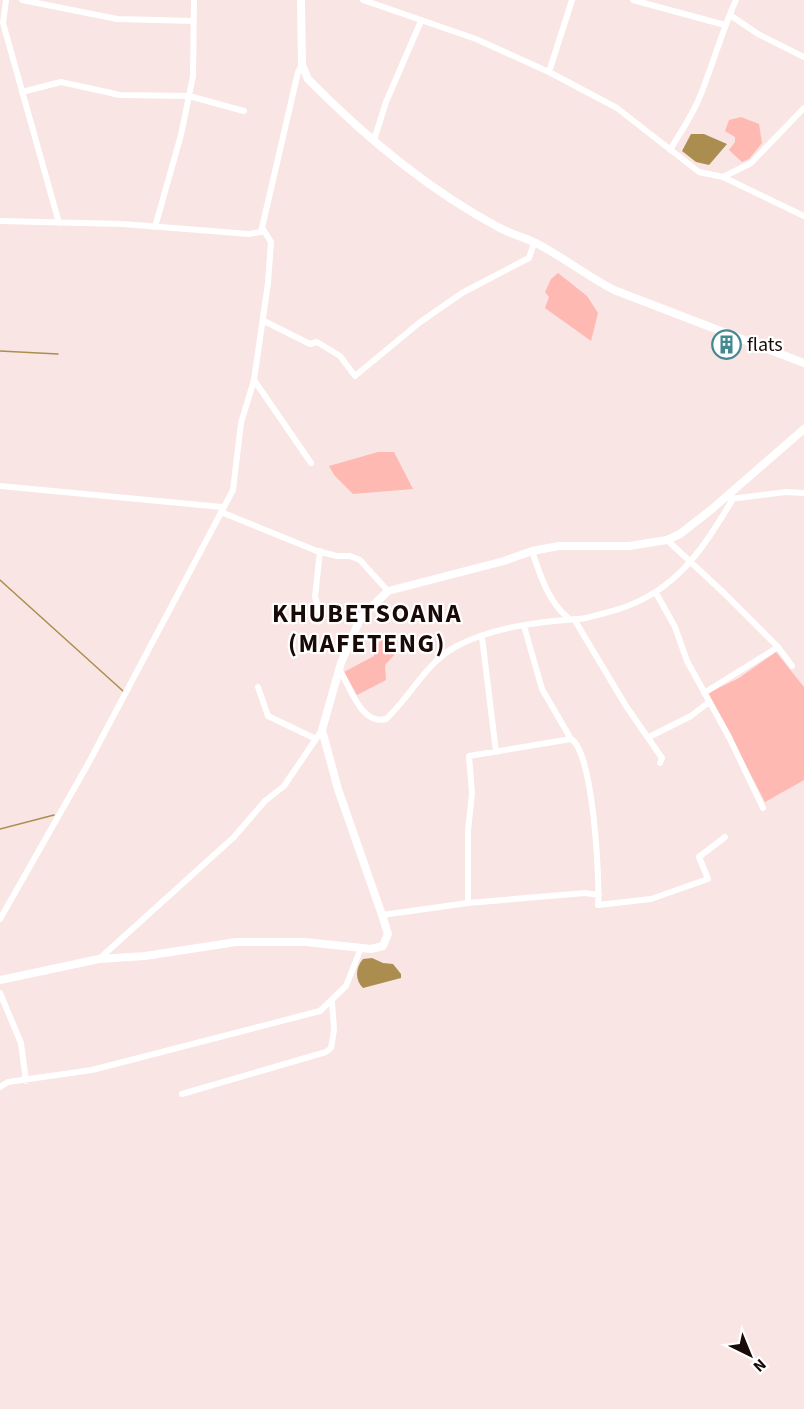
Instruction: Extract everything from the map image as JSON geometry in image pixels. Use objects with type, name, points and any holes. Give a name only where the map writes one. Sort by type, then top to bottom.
[{"type":"street","points":[[6,0],[3,23],[59,223]]},
{"type":"street","points":[[22,0],[117,19],[194,21]]},
{"type":"street","points":[[154,227],[189,96],[194,54],[194,0]]},
{"type":"street","points":[[301,0],[302,65],[308,79],[374,140],[438,191],[500,228],[534,243],[586,276],[614,290],[804,363]]},
{"type":"street","points":[[363,0],[476,39],[549,72],[617,108],[699,172],[723,177],[804,216]]},
{"type":"street","points":[[549,72],[572,0]]},
{"type":"street","points":[[633,0],[725,25]]},
{"type":"street","points":[[670,150],[677,136],[687,125],[699,99],[736,0]]},
{"type":"street","points":[[730,15],[758,34],[804,57]]},
{"type":"street","points":[[374,140],[386,102],[421,21]]},
{"type":"street","points":[[0,920],[88,764],[102,733],[233,490],[241,423],[254,380],[264,321],[271,242],[263,229],[298,72],[302,65]]},
{"type":"street","points":[[22,92],[61,82],[120,95],[189,96],[244,111]]},
{"type":"street","points":[[723,177],[751,163],[804,108]]},
{"type":"street","points":[[0,221],[154,227],[249,234],[263,229]]},
{"type":"street","points":[[264,321],[310,344],[317,342],[340,356],[355,376],[419,323],[462,293],[529,258],[534,243]]},
{"type":"street","points":[[254,380],[311,463]]},
{"type":"street","points":[[99,959],[234,837],[265,801],[284,786],[322,730],[339,669],[361,617],[388,591],[504,561],[532,551],[559,546],[629,546],[667,540],[680,534],[728,498],[804,429]]},
{"type":"street","points":[[0,486],[221,509],[320,551],[360,560],[388,591]]},
{"type":"street","points":[[728,498],[786,492],[804,493]]},
{"type":"street","points":[[339,669],[365,715],[373,720],[382,721],[391,715],[443,654],[482,637],[524,626],[624,608],[656,593],[678,577],[713,532],[728,498]]},
{"type":"street","points":[[667,540],[778,647],[792,666]]},
{"type":"street","points":[[320,551],[315,597],[322,618]]},
{"type":"street","points":[[532,551],[543,584],[558,610],[571,619],[662,758],[660,763]]},
{"type":"street","points":[[656,593],[675,627],[687,661],[763,807]]},
{"type":"street","points":[[524,626],[542,689],[572,739],[578,743],[584,757],[593,809],[598,905],[651,900],[708,879],[699,857],[725,837]]},
{"type":"street","points":[[482,637],[496,752]]},
{"type":"street","points":[[704,693],[778,647]]},
{"type":"street","points":[[258,687],[268,716],[316,739]]},
{"type":"street","points":[[649,737],[691,716],[709,702]]},
{"type":"street","points":[[0,980],[99,959],[145,956],[236,942],[306,942],[379,949],[383,946],[387,934],[382,915],[338,789],[322,730]]},
{"type":"street","points":[[468,903],[468,831],[472,794],[469,756],[572,739]]},
{"type":"street","points":[[382,915],[468,903],[585,893],[598,895]]},
{"type":"street","points":[[0,1087],[8,1082],[92,1070],[308,1016],[332,1002],[346,986],[361,948]]},
{"type":"street","points":[[0,993],[21,1043],[26,1081]]},
{"type":"street","points":[[182,1094],[326,1052],[332,1048],[334,1030],[332,1002]]},
{"type":"shaded area","points":[[741,117],[759,124],[762,143],[749,159],[742,162],[729,150],[735,142],[735,137],[725,131],[729,120]]},
{"type":"shaded area","points":[[691,134],[704,134],[727,144],[709,165],[696,162],[682,151]]},
{"type":"shaded area","points":[[558,273],[587,296],[598,313],[591,341],[545,308],[549,297],[545,292],[551,279]]},
{"type":"shaded area","points":[[378,452],[394,452],[413,489],[353,494],[334,475],[329,466]]},
{"type":"shaded area","points":[[386,636],[396,653],[385,665],[386,680],[357,695],[344,672],[374,656],[374,647]]},
{"type":"shaded area","points":[[776,652],[804,687],[804,780],[765,802],[708,693],[739,678]]},
{"type":"shaded area","points":[[372,958],[393,964],[401,974],[401,978],[363,988],[357,978],[358,966],[363,959]]},
{"type":"waterway","points":[[0,351],[58,354]]},
{"type":"waterway","points":[[0,580],[123,691]]},
{"type":"waterway","points":[[0,829],[54,815]]},
{"type":"place","name":"flats","points":[[726,345]]},
{"type":"district","name":"KHUBETSOANA (MAFETENG)","points":[[367,628]]}]
